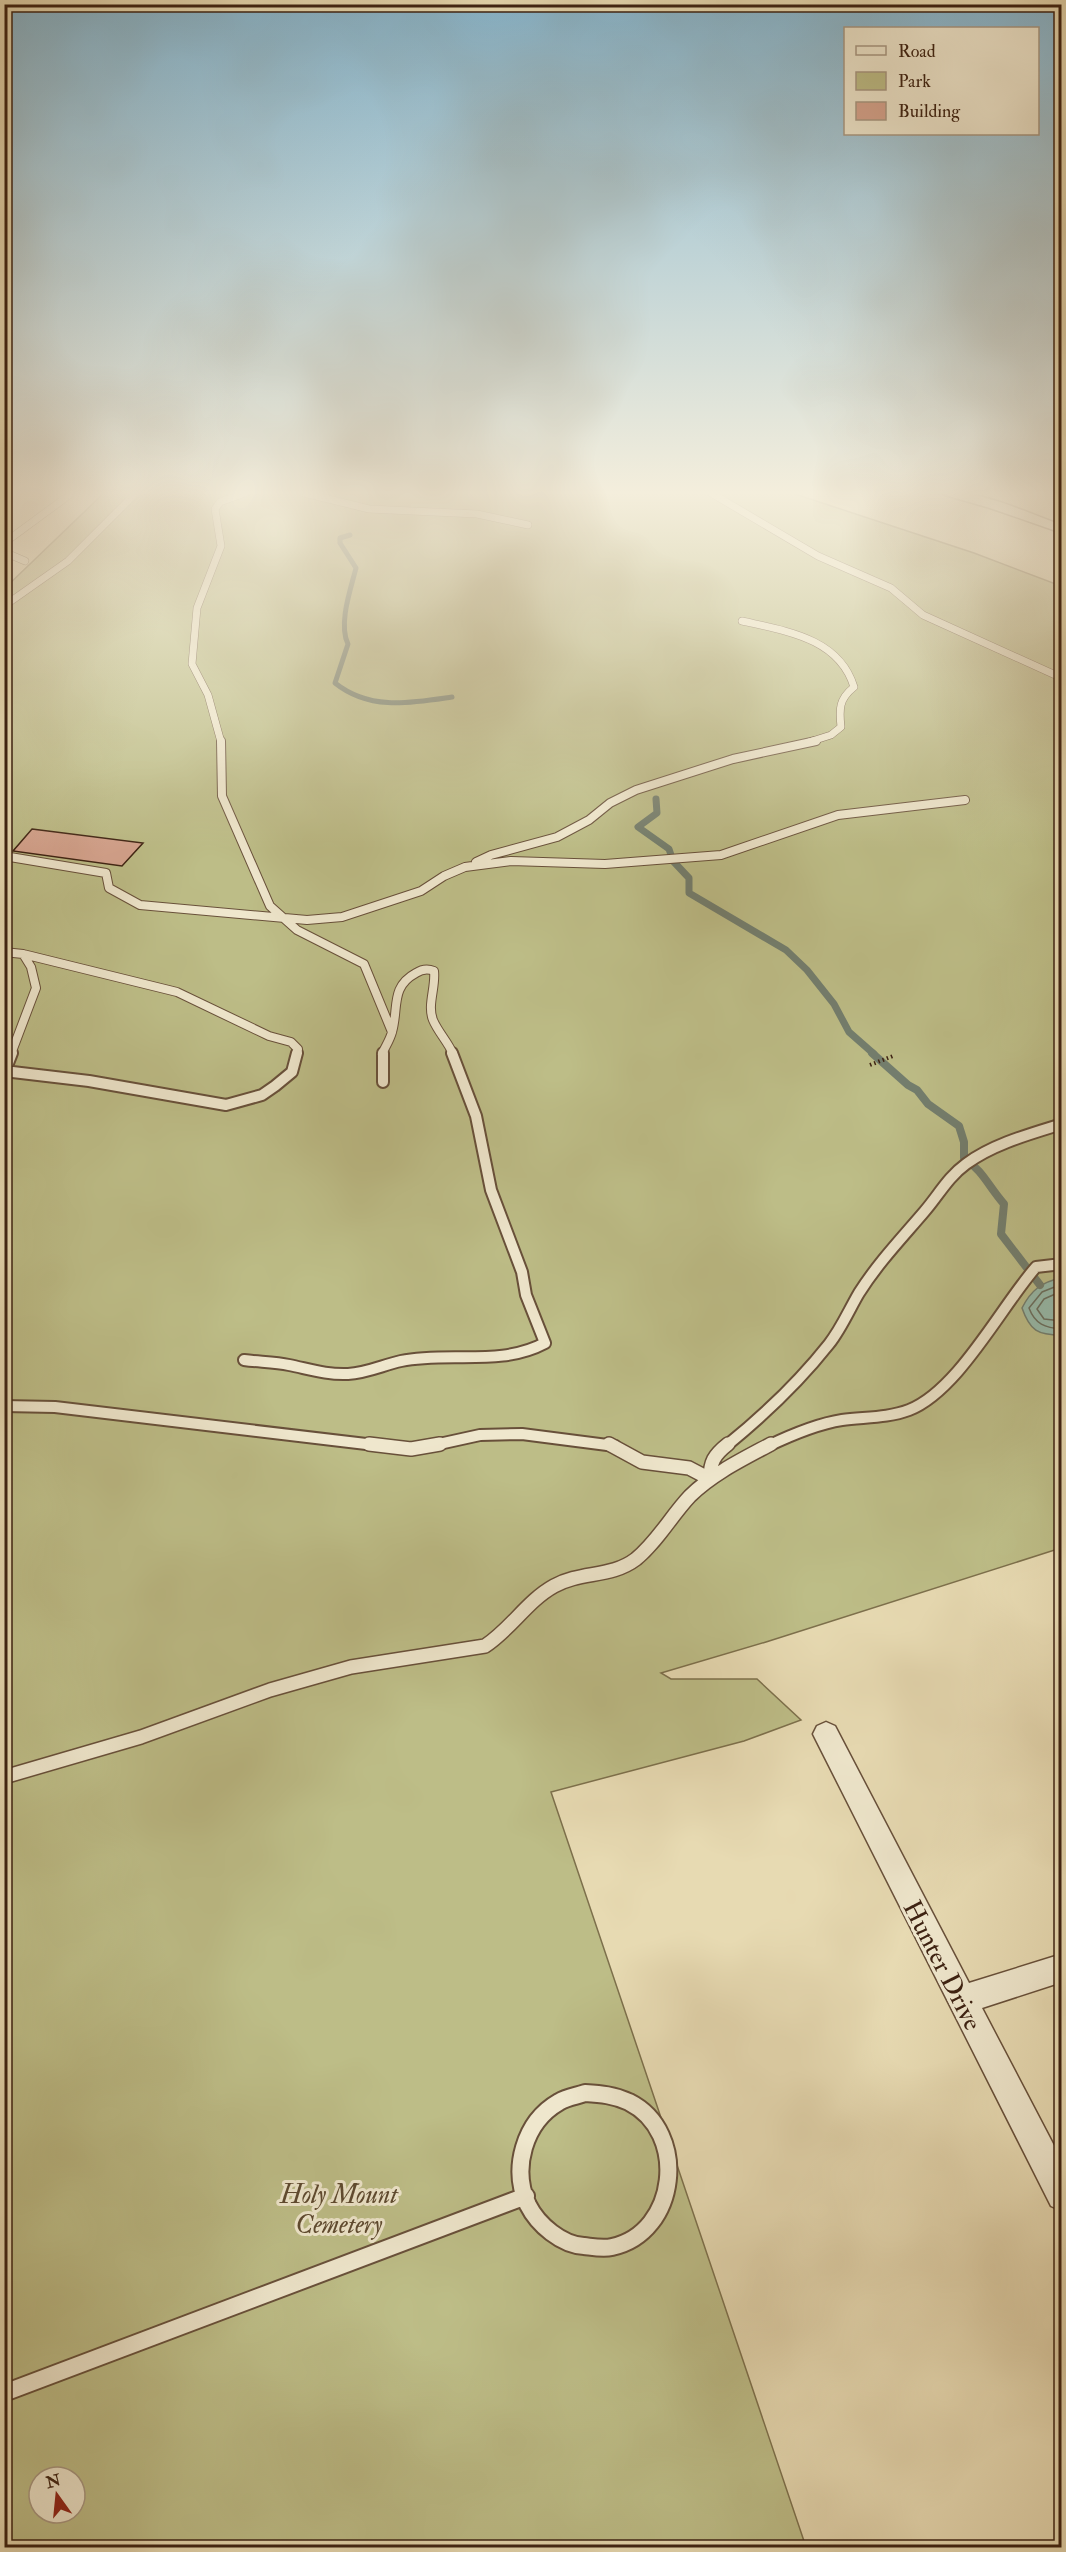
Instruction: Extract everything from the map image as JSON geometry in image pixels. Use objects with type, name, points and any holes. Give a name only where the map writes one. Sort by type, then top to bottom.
[{"type":"street","name":"Hunter Drive","points":[[826,1734],[1062,2195]]},
{"type":"street","points":[[961,2000],[1062,1968]]},
{"type":"lane","points":[[197,612],[192,664],[208,695],[221,738],[222,796],[270,906],[309,936],[364,964],[392,1033]]},
{"type":"lane","points":[[920,612],[1062,678]]},
{"type":"lane","points":[[4,856],[106,873],[109,888],[140,905],[307,920],[342,917],[421,891],[444,876],[491,855],[565,834],[589,820],[610,803],[636,790],[733,759],[819,740],[837,732],[841,727],[838,708],[844,697],[854,687],[849,670],[844,664],[833,652],[822,646],[792,634],[742,621]]},
{"type":"lane","points":[[465,867],[511,861],[605,864],[721,855],[838,814],[965,800]]},
{"type":"lane","points":[[4,952],[23,954],[177,992],[269,1036],[291,1042],[298,1049],[292,1072],[262,1095],[226,1104],[89,1081],[5,1071],[36,988],[31,967],[23,954]]},
{"type":"lane","points":[[244,1360],[288,1365],[321,1373],[348,1374],[374,1370],[402,1361],[505,1356],[532,1350],[545,1343],[526,1295],[522,1272],[491,1190],[476,1116],[449,1045],[433,1020],[431,1007],[434,971],[421,970],[404,979],[398,990],[392,1033],[382,1055],[383,1082]]},
{"type":"lane","points":[[710,1479],[710,1464],[717,1453],[759,1419],[830,1343],[859,1293],[884,1257],[926,1210],[944,1185],[966,1164],[977,1158],[1020,1137],[1062,1124]]},
{"type":"lane","points":[[4,1777],[141,1737],[270,1690],[351,1667],[485,1646],[498,1639],[532,1599],[555,1585],[602,1576],[626,1566],[642,1552],[696,1490],[710,1479],[788,1437],[830,1422],[902,1412],[918,1406],[942,1387],[976,1349],[1036,1267],[1062,1264]]},
{"type":"lane","points":[[4,1406],[66,1408],[261,1433],[411,1449],[449,1443],[480,1434],[522,1434],[613,1444],[642,1462],[690,1468],[710,1479]]},
{"type":"lane","points":[[585,2093],[608,2094],[631,2103],[650,2119],[661,2135],[669,2161],[670,2178],[660,2211],[642,2232],[625,2243],[610,2248],[576,2246],[551,2233],[529,2207],[526,2196],[522,2188],[520,2160],[531,2130],[539,2117],[560,2101],[585,2093]]},
{"type":"lane","points":[[4,2393],[526,2196]]},
{"type":"path","points":[[870,1065],[893,1056]]},
{"type":"green space","name":"Holy Mount Cemetery","points":[[5,612],[1061,612],[1061,1548],[661,1673],[671,1679],[757,1679],[801,1720],[744,1741],[551,1792],[806,2547],[5,2547]]},
{"type":"water","points":[[1061,1278],[1061,1335],[1041,1333],[1028,1322],[1022,1308],[1029,1296],[1038,1288]]},
{"type":"building","points":[[32,829],[143,843],[122,866],[13,851]]},
{"type":"waterway","points":[[346,612],[344,626],[348,644],[335,683],[362,698],[391,703],[452,697]]},
{"type":"waterway","points":[[656,799],[657,813],[638,827],[669,849],[673,861],[689,878],[689,893],[786,950],[807,970],[834,1004],[849,1032],[874,1054]]},
{"type":"waterway","points":[[872,1053],[908,1085],[917,1090],[928,1104],[959,1126],[964,1142],[964,1158],[981,1174],[1004,1204],[1001,1234],[1040,1285]]}]
